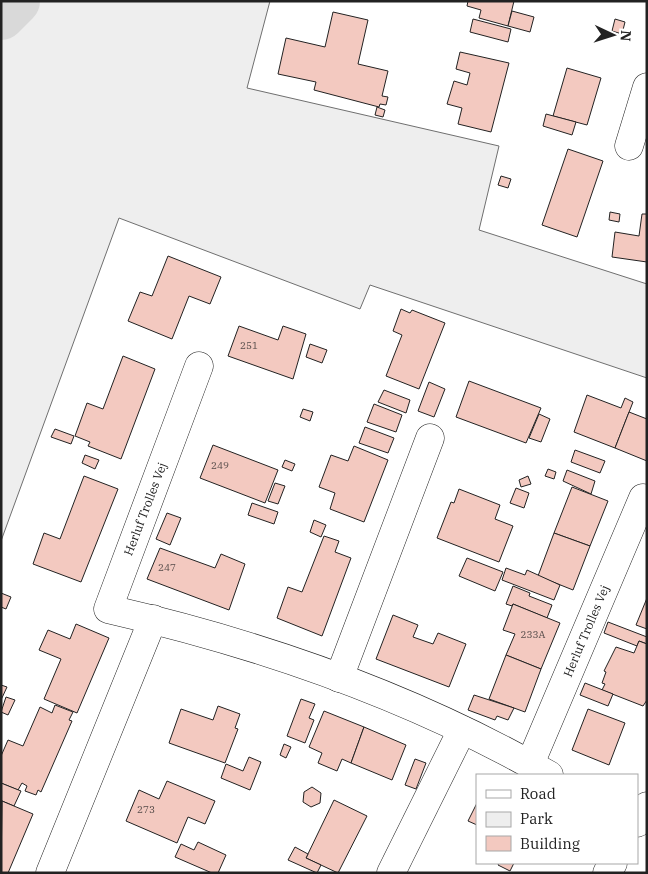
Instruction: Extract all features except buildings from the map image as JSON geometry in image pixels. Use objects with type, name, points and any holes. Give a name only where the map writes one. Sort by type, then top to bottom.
[{"type":"street","points":[[629,146],[647,87]]},
{"type":"street","name":"Herluf Trolles Vej","points":[[199,366],[108,608],[247,646],[339,678],[462,730],[540,770],[643,498]]},
{"type":"street","points":[[339,678],[430,438]]},
{"type":"street","points":[[50,873],[153,619]]},
{"type":"street","points":[[391,873],[462,730]]},
{"type":"street","points":[[638,821],[647,806]]},
{"type":"green space","points":[[1,1],[270,1],[247,88],[499,146],[479,230],[647,284],[647,378],[370,285],[360,309],[119,218],[1,541]]},
{"type":"waterway","points":[[1,16],[16,1]]}]
